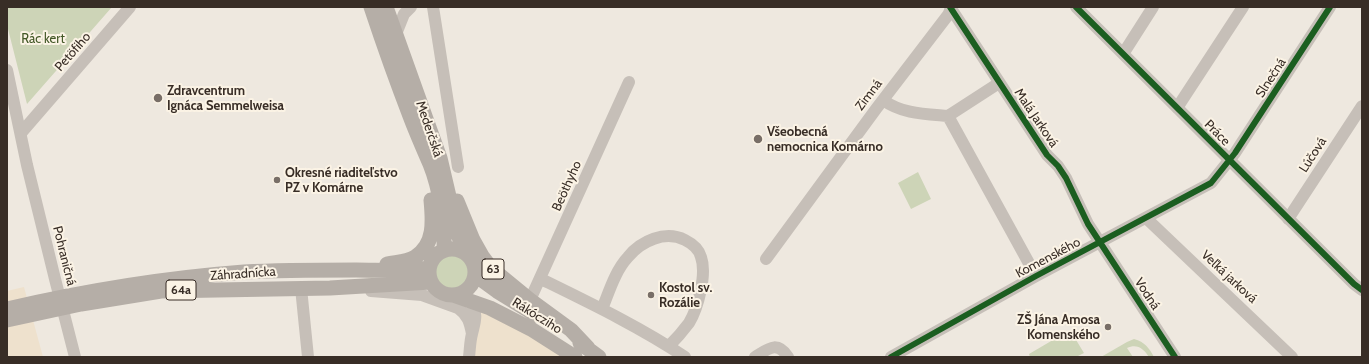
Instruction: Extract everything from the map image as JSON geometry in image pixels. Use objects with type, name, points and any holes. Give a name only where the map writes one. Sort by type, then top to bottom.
[{"type":"main road","name":"Mederčská","points":[[371,7],[420,143],[430,165],[441,203],[445,235],[444,250]]},
{"type":"main road","name":"Mederčská","points":[[386,7],[440,158],[458,235],[466,253]]},
{"type":"main road","points":[[334,270],[371,267],[410,260],[424,250],[429,242],[432,232],[432,214],[428,176],[420,143]]},
{"type":"main road","name":"63","points":[[440,158],[473,240],[491,268],[530,300],[571,330],[594,352]]},
{"type":"main road","name":"63","points":[[444,250],[455,249],[466,253],[471,258],[474,265],[475,275],[472,284],[468,289],[453,295]]},
{"type":"main road","points":[[444,250],[434,257],[430,275],[437,289],[442,293],[453,295]]},
{"type":"main road","name":"Záhradnícka","points":[[61,302],[143,282],[245,272],[414,270],[430,275]]},
{"type":"main road","name":"Záhradnícka","points":[[61,302],[161,291],[330,288],[430,275]]},
{"type":"main road","name":"Rákócziho","points":[[475,275],[497,291],[594,352]]},
{"type":"main road","name":"Rákócziho","points":[[453,295],[490,308],[531,329],[575,357]]},
{"type":"main road","name":"64a","points":[[7,309],[61,302]]},
{"type":"main road","name":"64a","points":[[7,320],[61,302]]},
{"type":"street","name":"Petöfiho","points":[[22,133],[130,7]]},
{"type":"street","points":[[396,34],[404,14],[411,7]]},
{"type":"street","name":"Mederčská","points":[[433,7],[458,167]]},
{"type":"street","name":"Práce","points":[[1076,7],[1288,219],[1354,284],[1362,290]]},
{"type":"street","points":[[1123,54],[1153,7]]},
{"type":"street","points":[[1177,108],[1243,7]]},
{"type":"street","name":"Slnečná","points":[[1229,160],[1330,7]]},
{"type":"street","name":"Malá Jarková","points":[[951,8],[1046,155],[1058,166],[1066,178],[1088,224],[1101,243]]},
{"type":"street","name":"Zimná","points":[[766,259],[883,100],[948,15],[951,8]]},
{"type":"street","name":"Pohraničná","points":[[7,70],[22,133],[26,161],[75,357]]},
{"type":"street","name":"Beöthyho","points":[[530,300],[541,279],[629,82]]},
{"type":"street","points":[[883,100],[891,106],[909,112],[948,116],[999,83]]},
{"type":"street","name":"Lúčová","points":[[1288,219],[1362,106]]},
{"type":"street","name":"Komenského","points":[[948,116],[1036,276]]},
{"type":"street","name":"Komenského","points":[[891,357],[1036,276],[1212,183],[1229,160]]},
{"type":"street","name":"Veľká jarková","points":[[1146,218],[1292,357]]},
{"type":"street","points":[[602,309],[628,256],[644,243],[662,236],[672,236],[689,242],[698,250],[703,264],[701,286],[693,313],[688,323],[669,346]]},
{"type":"street","name":"Vodná","points":[[1101,243],[1175,357]]},
{"type":"street","points":[[541,279],[602,309],[669,346],[685,357]]},
{"type":"street","points":[[301,288],[308,357]]},
{"type":"street","points":[[330,288],[422,296],[463,311],[468,319],[472,334]]},
{"type":"street","points":[[469,357],[472,334],[476,324],[474,307],[471,302]]},
{"type":"street","points":[[755,357],[771,347],[775,347],[785,352],[788,357]]},
{"type":"green space","name":"Rác kert","points":[[7,7],[112,7],[27,104],[7,25]]},
{"type":"green space","points":[[918,172],[931,199],[911,209],[898,183]]},
{"type":"green space","points":[[448,252],[456,252],[463,255],[468,260],[471,271],[468,282],[463,287],[456,290],[448,290],[441,287],[436,282],[433,275],[433,267],[436,260],[441,255]]},
{"type":"green space","points":[[1070,330],[1084,353],[1076,357],[1030,357],[1029,354]]},
{"type":"green space","points":[[1134,339],[1146,346],[1154,357],[1149,357],[1142,349],[1134,346],[1127,348],[1133,357],[1101,357],[1127,342]]},
{"type":"shaded area","points":[[24,287],[43,357],[7,357],[7,291]]},
{"type":"shaded area","points":[[472,303],[575,357],[469,357]]},
{"type":"cycle path","points":[[950,7],[1047,155],[1058,166],[1066,178],[1088,224],[1175,357]]},
{"type":"cycle path","points":[[1076,7],[1354,284],[1362,290]]},
{"type":"cycle path","points":[[891,357],[1036,276],[1211,183],[1235,153],[1330,7]]},
{"type":"place","name":"Zdravcentrum Ignáca Semmelweisa","points":[[158,98]]},
{"type":"place","name":"Všeobecná nemocnica Komárno","points":[[758,139]]},
{"type":"place","name":"Okresné riaditeľstvo PZ v Komárne","points":[[277,180]]},
{"type":"place","name":"Kostol sv. Rozálie","points":[[651,295]]},
{"type":"place","name":"ZŠ Jána Amosa Komenského","points":[[1108,327]]}]
